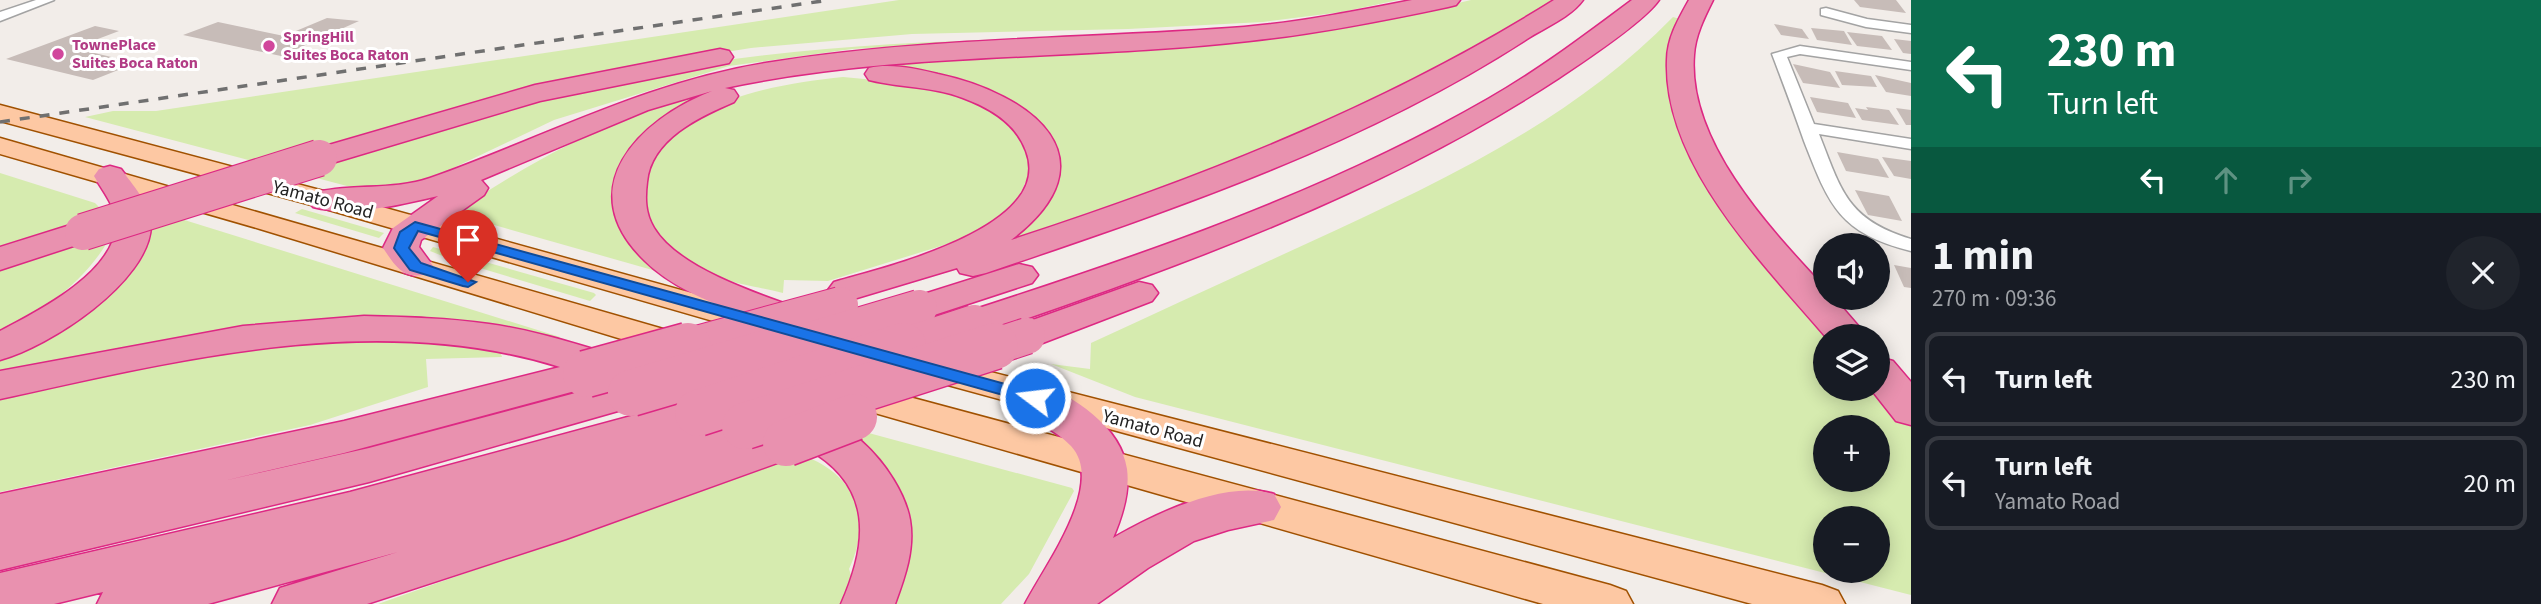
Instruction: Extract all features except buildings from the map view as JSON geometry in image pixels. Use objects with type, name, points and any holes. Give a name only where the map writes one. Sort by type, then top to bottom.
[{"type":"highway","points":[[325,200],[379,198],[436,187],[618,111],[681,91],[796,65],[888,56],[1199,38],[1338,22],[1448,0]]},
{"type":"highway","points":[[0,513],[344,437],[586,374],[1087,227],[1281,151],[1456,69],[1571,0]]},
{"type":"highway","points":[[0,550],[369,465],[631,393],[919,308],[1119,240],[1325,156],[1483,78],[1534,47],[1601,0]]},
{"type":"highway","points":[[0,595],[279,529],[505,469],[698,413],[974,323],[1181,249],[1375,168],[1529,85],[1606,34],[1647,0]]},
{"type":"highway","points":[[124,604],[331,551],[643,462],[892,403],[1027,336],[1254,246],[1430,164],[1558,91],[1625,44],[1676,0]]},
{"type":"highway","points":[[1701,0],[1685,32],[1680,61],[1684,94],[1696,132],[1719,177],[1746,216],[1837,324]]},
{"type":"highway","points":[[0,259],[319,158],[556,89],[662,67],[752,53],[904,38],[1204,31],[1416,7]]},
{"type":"highway","points":[[859,294],[982,244],[1019,217],[1035,199],[1044,177],[1044,156],[1030,128],[987,98],[947,84],[882,74],[817,75],[759,85],[708,102],[661,132],[635,163],[628,184],[629,208],[641,237],[666,262],[705,284],[887,357]]},
{"type":"highway","points":[[415,267],[401,248],[405,235],[415,226],[561,135]]},
{"type":"highway","points":[[0,347],[49,320],[83,297],[111,270],[128,248],[134,231],[133,218],[110,176]]},
{"type":"highway","points":[[0,385],[174,349],[285,331],[405,328],[519,342],[786,421],[843,447],[855,457],[875,485],[885,522],[885,556],[868,604]]},
{"type":"highway","points":[[1890,385],[1910,408]]},
{"type":"highway","points":[[1035,398],[1080,426],[1104,466],[1107,484],[1102,506],[1079,559],[1054,604]]},
{"type":"highway","points":[[299,604],[549,526],[765,435]]},
{"type":"highway","points":[[1054,604],[1162,532],[1212,514],[1257,507]]},
{"type":"main road","name":"Yamato Road","points":[[0,113],[325,200],[1035,398],[1822,604]]},
{"type":"main road","name":"Yamato Road","points":[[0,146],[1104,466],[1609,604]]},
{"type":"street","points":[[0,7],[21,0]]},
{"type":"street","points":[[0,17],[48,0]]},
{"type":"street","points":[[1826,12],[1866,23],[1911,29]]},
{"type":"street","points":[[1911,66],[1800,50],[1779,54],[1834,195],[1863,226],[1911,245]]},
{"type":"street","points":[[1809,128],[1911,144]]},
{"type":"green space","points":[[899,0],[1398,0],[1342,12],[1263,22],[1128,29],[912,34],[751,48],[670,61],[516,104],[708,63],[799,51],[890,44],[1073,37],[852,49],[729,66],[554,120],[428,180],[397,186],[361,189],[347,186],[85,117],[113,111],[156,111]]},
{"type":"green space","points":[[1471,0],[1557,0],[1494,39],[1361,107],[1224,165],[1015,244],[1006,238],[1031,219],[1034,120],[930,81],[877,68],[803,71],[731,87],[692,107],[632,148],[661,269],[656,271],[452,213],[529,166],[598,131],[689,98],[720,89],[782,72],[1425,11]]},
{"type":"green space","points":[[1673,17],[1683,20],[1686,126],[1817,324],[1813,324],[1813,401],[1890,401],[1890,397],[1911,422],[1911,595],[1864,583],[1890,583],[1890,506],[1813,506],[1813,570],[1135,397],[1051,364],[1090,369],[1091,343],[1454,173],[1548,118],[1592,88],[1634,54]]},
{"type":"green space","points":[[843,77],[896,82],[953,94],[993,112],[1019,136],[1029,162],[1028,177],[1017,200],[995,223],[970,237],[828,281],[784,280],[783,293],[703,273],[673,255],[653,228],[643,197],[644,175],[648,162],[665,141],[685,123],[735,98],[790,84]]},
{"type":"green space","points":[[0,173],[95,203],[105,213],[108,241],[98,257],[74,283],[46,305],[0,334]]},
{"type":"green space","points":[[149,209],[560,337],[555,341],[436,321],[0,377],[0,357],[136,261],[148,236]]},
{"type":"green space","points":[[302,209],[384,233],[379,238],[295,213]]},
{"type":"green space","points":[[433,247],[596,295],[590,301],[450,259],[430,251]]},
{"type":"green space","points":[[407,337],[500,351],[502,357],[426,359],[428,387],[310,425],[0,492],[0,392],[228,348]]},
{"type":"green space","points":[[854,429],[1072,488],[1074,491],[1029,574],[1001,604],[888,604],[885,470],[867,446],[848,431]]},
{"type":"green space","points":[[801,455],[835,473],[854,500],[859,515],[856,550],[849,569],[856,590],[848,604],[378,604]]},
{"type":"railway","points":[[0,122],[829,0]]},
{"type":"place","name":"SpringHill Suites Boca Raton","points":[[269,46]]},
{"type":"place","name":"TownePlace Suites Boca Raton","points":[[58,54]]},
{"type":"route","points":[[468,282],[415,267],[401,248],[405,235],[415,226],[1035,398]]}]
